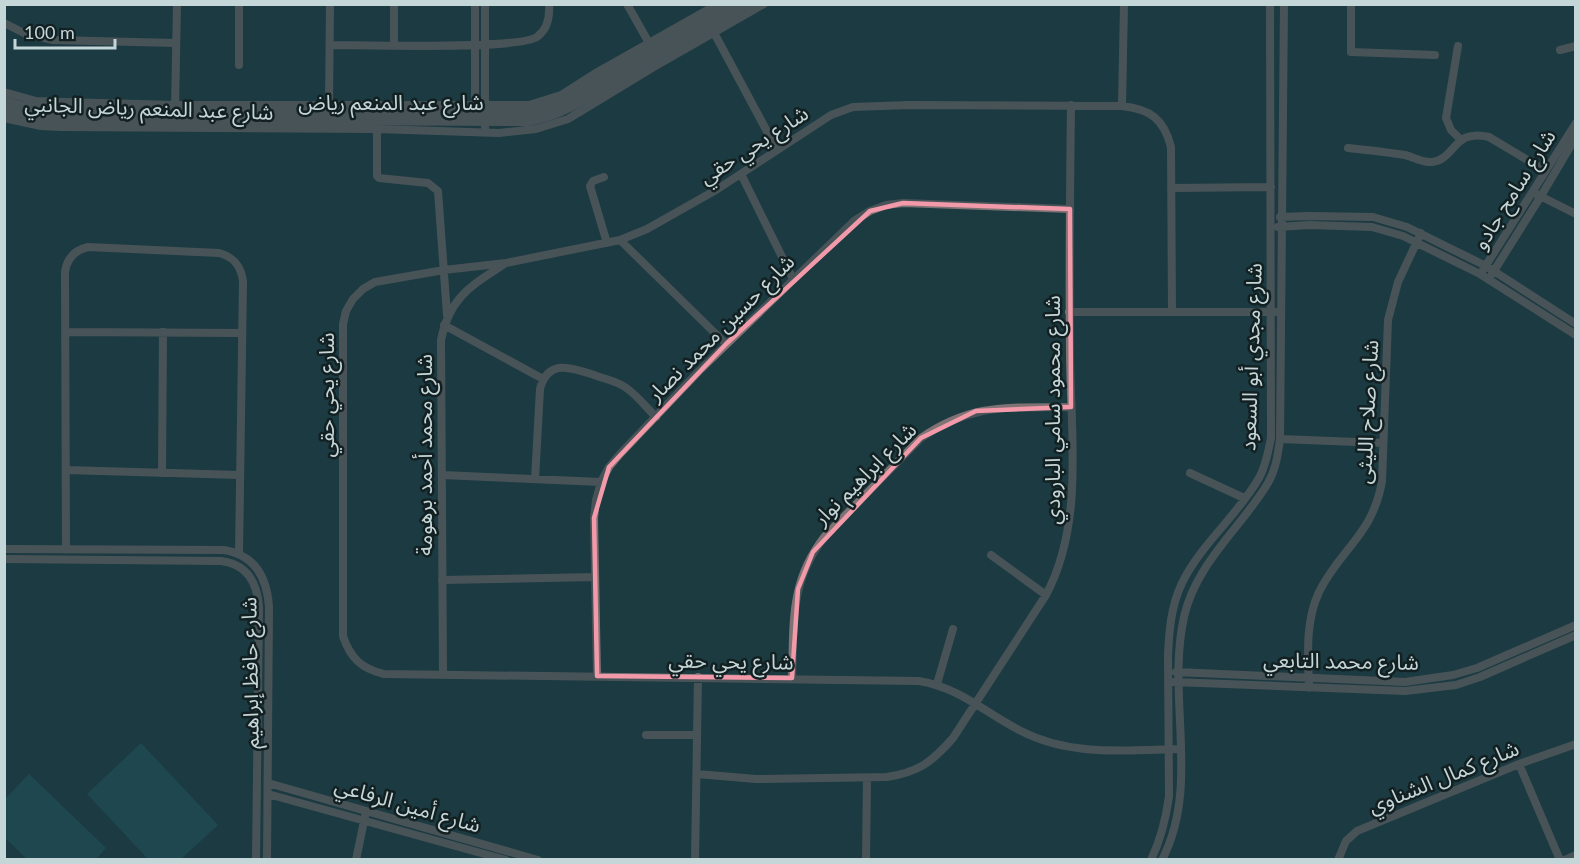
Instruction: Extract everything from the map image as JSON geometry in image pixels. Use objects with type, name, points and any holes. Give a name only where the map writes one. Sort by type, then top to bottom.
[{"type":"street","points":[[175,117],[177,4]]},
{"type":"street","points":[[239,4],[239,65]]},
{"type":"street","points":[[329,105],[330,4]]},
{"type":"street","points":[[394,4],[394,45]]},
{"type":"street","points":[[475,4],[480,117]]},
{"type":"street","points":[[480,117],[485,4]]},
{"type":"street","points":[[330,45],[526,42],[535,39],[547,25],[549,4]]},
{"type":"street","points":[[627,4],[649,43]]},
{"type":"street","name":"شارع عبد المنعم رياض الجانبي","points":[[175,117],[329,105],[480,117],[561,96],[718,4]]},
{"type":"street","name":"شارع عبد المنعم رياض","points":[[4,101],[48,110],[175,117],[421,125],[526,113],[540,111],[566,101],[620,67],[732,4]]},
{"type":"street","name":"شارع عبد المنعم رياض","points":[[4,110],[61,123],[175,117],[480,117],[535,125],[568,109],[647,60],[713,30],[749,4]]},
{"type":"street","points":[[764,4],[713,30],[777,150]]},
{"type":"street","points":[[1122,106],[1124,4]]},
{"type":"street","name":"شارع مجدي أبو السعود","points":[[1151,860],[1161,839],[1167,818],[1169,796],[1167,677],[1173,613],[1182,583],[1190,569],[1260,477],[1268,458],[1271,438],[1270,4]]},
{"type":"street","name":"شارع مجدي أبو السعود","points":[[1162,860],[1178,819],[1180,796],[1179,677],[1184,616],[1194,587],[1210,561],[1269,481],[1277,461],[1280,439],[1284,4]]},
{"type":"street","points":[[1351,4],[1352,52],[1435,55]]},
{"type":"street","points":[[4,23],[26,34],[53,40],[176,43]]},
{"type":"street","points":[[1271,23],[1284,23]]},
{"type":"street","points":[[1458,46],[1446,118],[1451,130],[1461,140]]},
{"type":"street","points":[[1560,50],[1575,46]]},
{"type":"street","name":"شارع عبد المنعم رياض الجانبي","points":[[4,92],[36,101],[175,117],[377,129],[421,125]]},
{"type":"street","name":"شارع محمود سامي البارودي","points":[[697,774],[756,779],[867,778],[906,774],[925,766],[953,738],[1056,578],[1068,538],[1072,487],[1071,105]]},
{"type":"street","name":"شارع يحي حقي","points":[[1172,312],[1171,147],[1163,127],[1148,112],[1122,106],[854,107],[831,115],[670,217],[620,240],[506,263],[444,270],[375,282],[353,299],[346,311],[343,324],[343,624],[345,642],[353,658],[362,666],[384,674],[919,681],[937,684],[958,692],[1022,732],[1060,746],[1099,750],[1180,749]]},
{"type":"street","name":"شارع عبد المنعم رياض الجانبي","points":[[4,118],[41,126],[61,123]]},
{"type":"street","name":"شارع سامح جادو","points":[[1537,194],[1546,171],[1575,123]]},
{"type":"street","points":[[377,129],[377,176],[428,183],[438,191],[447,315]]},
{"type":"street","points":[[1348,148],[1435,162],[1461,140],[1472,135],[1489,137],[1546,171]]},
{"type":"street","name":"شارع سامح جادو","points":[[1487,273],[1575,137]]},
{"type":"street","points":[[741,174],[793,279]]},
{"type":"street","points":[[604,177],[591,182],[590,188],[607,243]]},
{"type":"street","points":[[1172,188],[1270,187]]},
{"type":"street","points":[[1537,194],[1575,214]]},
{"type":"street","name":"شارع حسين محمد نصار","points":[[597,676],[594,518],[596,500],[602,482],[620,454],[726,344],[854,221],[870,211],[903,202],[1070,209]]},
{"type":"street","points":[[1271,223],[1372,227],[1419,237],[1575,324]]},
{"type":"street","name":"شارع صلاح الليثى","points":[[1309,683],[1308,636],[1314,606],[1327,578],[1362,533],[1376,508],[1382,481],[1388,320],[1398,282],[1419,237]]},
{"type":"street","points":[[620,240],[726,344]]},
{"type":"street","points":[[4,549],[66,550],[224,550],[240,554],[242,276],[239,267],[229,257],[219,253],[88,247],[72,255],[65,267],[66,550]]},
{"type":"street","name":"شارع محمد أحمد برهومة","points":[[443,674],[441,340],[447,315],[457,300],[469,287],[506,263]]},
{"type":"street","points":[[1487,273],[1575,335]]},
{"type":"street","points":[[1070,312],[1281,312]]},
{"type":"street","points":[[444,325],[543,379]]},
{"type":"street","points":[[65,332],[242,333]]},
{"type":"street","points":[[162,473],[163,332]]},
{"type":"street","points":[[535,479],[539,393],[543,379],[553,370],[566,367],[610,380],[632,392],[656,417]]},
{"type":"street","name":"شارع ابراهيم نوار","points":[[792,678],[798,589],[813,552],[825,536],[921,438],[956,417],[976,411],[1071,407]]},
{"type":"street","points":[[1280,439],[1383,443]]},
{"type":"street","points":[[66,470],[240,475]]},
{"type":"street","points":[[1190,473],[1244,498]]},
{"type":"street","points":[[441,475],[602,482]]},
{"type":"street","points":[[152,560],[153,550]]},
{"type":"street","name":"شارع حافظ إبراهيم","points":[[240,554],[255,564],[262,573],[268,596],[270,652],[267,860]]},
{"type":"street","points":[[991,555],[1046,595]]},
{"type":"street","name":"شارع حافظ إبراهيم","points":[[4,559],[221,561],[231,562],[253,580],[258,598],[256,860]]},
{"type":"street","points":[[442,580],[595,577]]},
{"type":"street","name":"شارع محمد التابعي","points":[[1309,683],[1405,682],[1453,675],[1477,669],[1575,625]]},
{"type":"street","points":[[937,684],[953,629]]},
{"type":"street","name":"شارع محمد التابعي","points":[[1167,677],[1309,683],[1405,691],[1456,685],[1480,677],[1575,635]]},
{"type":"street","points":[[258,653],[270,652]]},
{"type":"street","points":[[695,860],[698,677]]},
{"type":"street","points":[[646,735],[697,735]]},
{"type":"street","name":"شارع كمال الشناوي","points":[[1338,860],[1346,841],[1358,831],[1519,764],[1575,744]]},
{"type":"street","points":[[1519,764],[1560,860]]},
{"type":"street","points":[[866,860],[867,778]]},
{"type":"street","name":"شارع أمين الرفاعي","points":[[268,783],[366,810],[453,839],[506,860]]},
{"type":"street","name":"شارع أمين الرفاعي","points":[[268,794],[364,820],[538,860]]},
{"type":"street","points":[[356,860],[366,810]]},
{"type":"street","points":[[1565,860],[1575,855]]},
{"type":"highlighted area","points":[[903,203],[1070,209],[1071,407],[976,411],[921,438],[813,552],[798,589],[792,678],[597,676],[594,518],[609,467],[726,344],[870,211]]},
{"type":"shaded area","points":[[141,743],[218,825],[181,859],[148,859],[87,794]]},
{"type":"shaded area","points":[[29,774],[106,848],[96,859],[27,859],[5,838],[5,799]]}]
